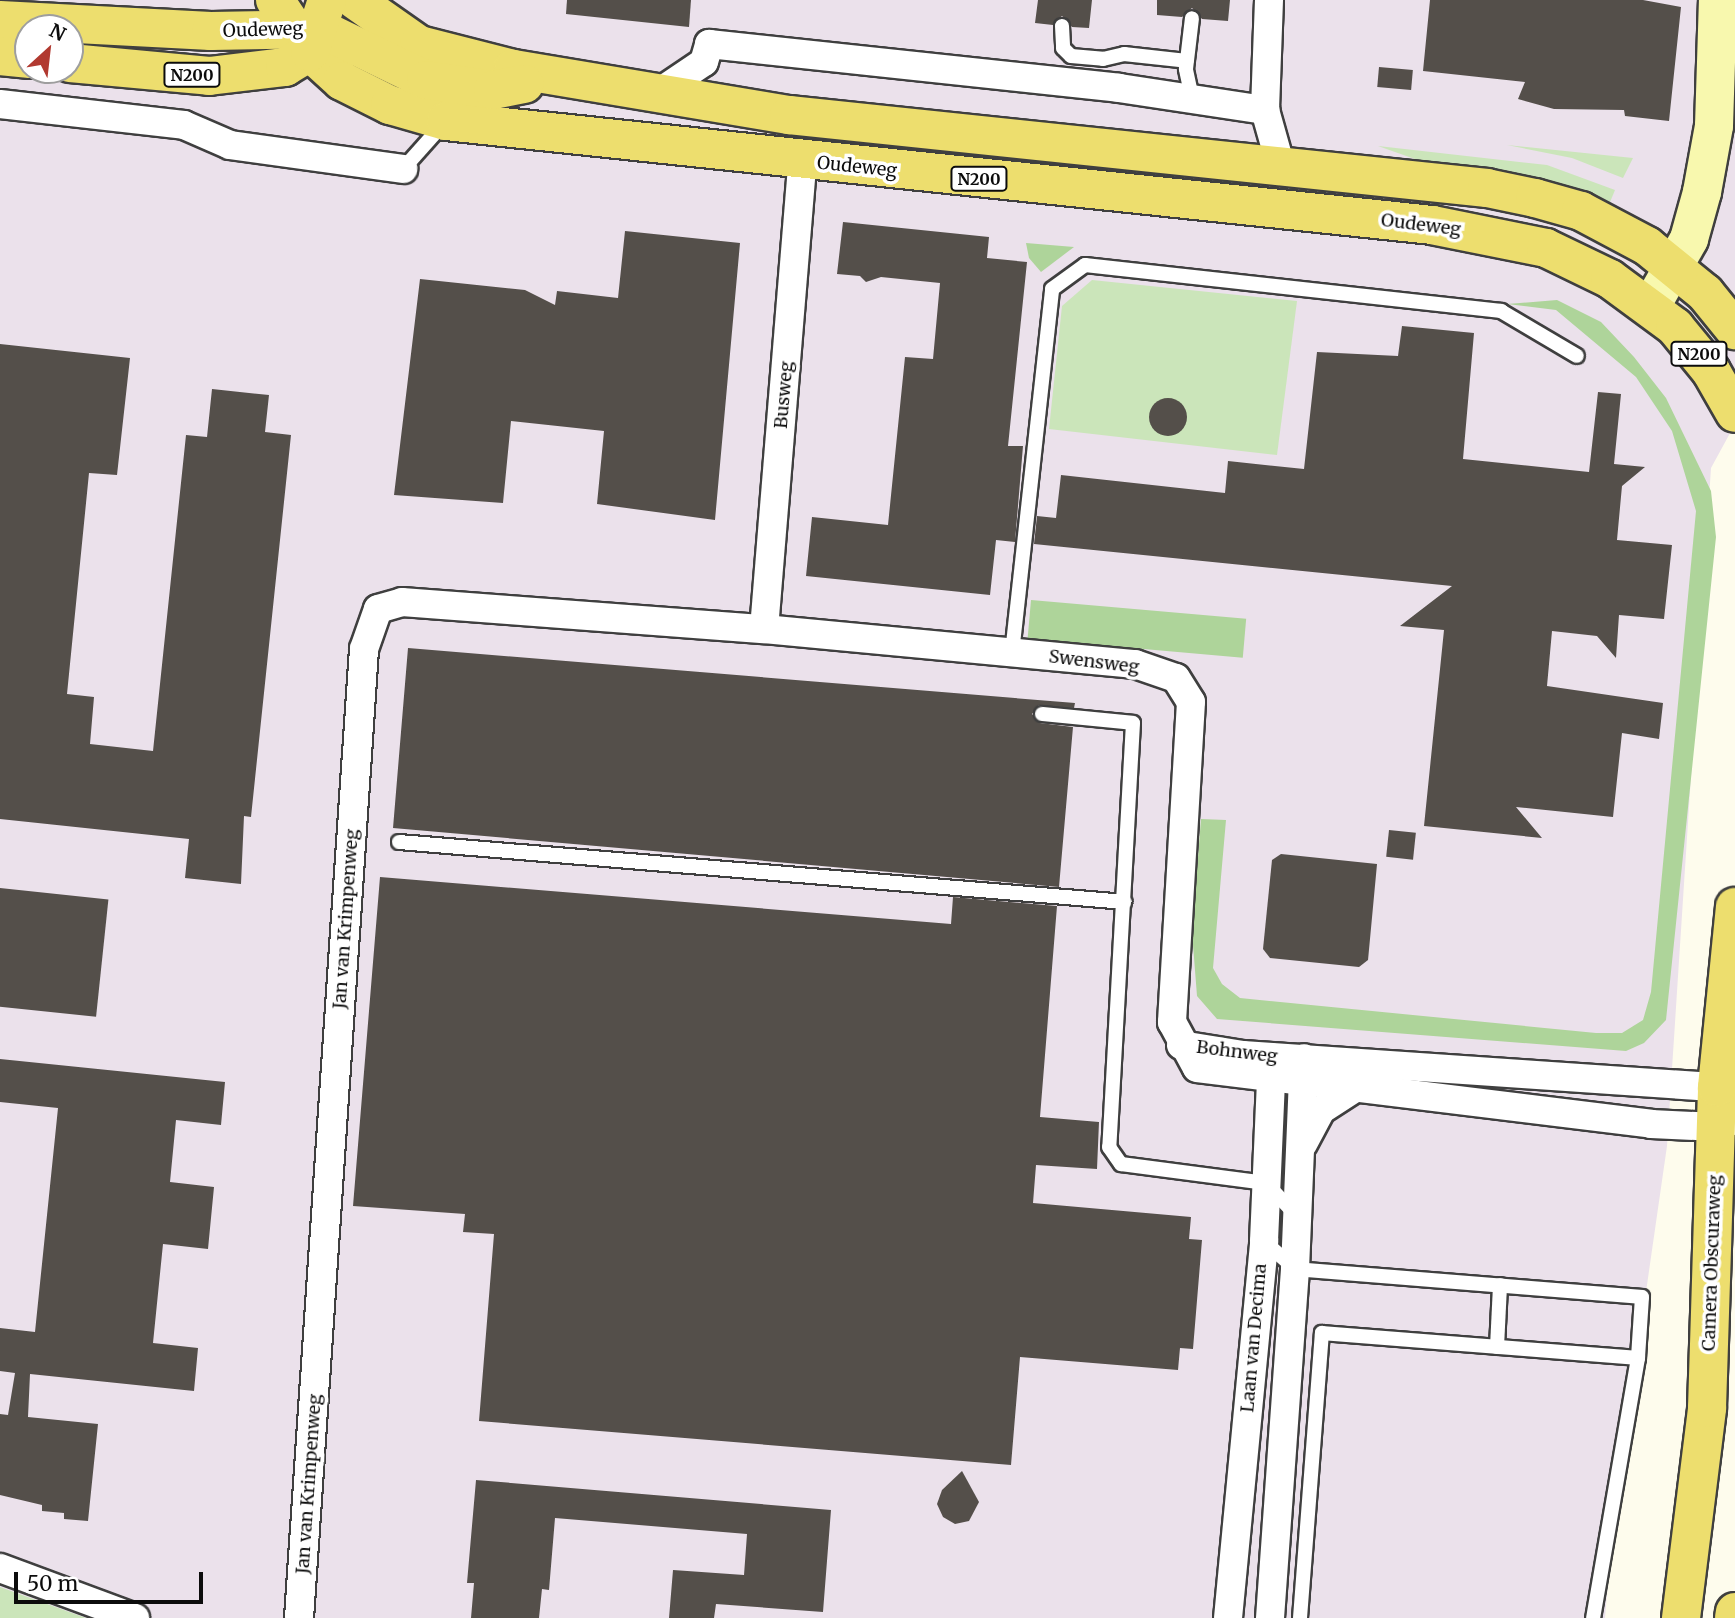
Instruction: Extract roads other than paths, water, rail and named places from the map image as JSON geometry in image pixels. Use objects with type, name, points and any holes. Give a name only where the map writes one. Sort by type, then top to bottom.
[{"type":"main road","name":"Oudeweg","points":[[355,0],[404,37],[440,54],[789,115],[1487,188],[1535,198],[1618,229],[1675,267]]},
{"type":"main road","name":"Oudeweg","points":[[0,20],[211,31],[305,22],[404,71],[450,86],[503,89],[553,75]]},
{"type":"main road","name":"Oudeweg","points":[[84,64],[235,75],[285,67],[305,22]]},
{"type":"main road","name":"Oudeweg","points":[[305,22],[342,81],[366,94],[446,121],[802,162],[1476,231],[1573,260],[1651,306]]},
{"type":"main road","name":"N200","points":[[1675,267],[1705,293],[1735,330]]},
{"type":"main road","name":"N200","points":[[1651,306],[1698,353],[1735,412]]},
{"type":"main road","name":"Camera Obscuraweg","points":[[1681,1618],[1707,1408],[1726,1107],[1735,907]]},
{"type":"main road","points":[[1734,1618],[1735,1612]]},
{"type":"street","points":[[1269,0],[1264,53],[1268,71],[1252,108],[1281,167]]},
{"type":"street","points":[[1651,306],[1675,267],[1693,228],[1725,126],[1718,0]]},
{"type":"street","points":[[658,93],[704,62],[709,44],[1192,98],[1252,108]]},
{"type":"street","points":[[0,104],[184,125],[230,145],[403,169]]},
{"type":"street","name":"Busweg","points":[[764,629],[802,162]]},
{"type":"street","name":"Jan van Krimpenweg","points":[[299,1618],[364,649],[378,609],[402,602],[764,629]]},
{"type":"street","name":"Swensweg","points":[[764,629],[1135,664],[1176,678],[1191,702],[1171,1022],[1181,1045]]},
{"type":"street","name":"Bohnweg","points":[[1181,1045],[1272,1068],[1726,1107]]},
{"type":"street","name":"Laan van Decima","points":[[1228,1618],[1264,1241],[1272,1068]]},
{"type":"street","name":"Bohnweg","points":[[1303,1071],[1354,1088],[1497,1102],[1650,1124],[1726,1107]]},
{"type":"street","name":"Laan van Decima","points":[[1270,1618],[1295,1269],[1303,1071]]},
{"type":"street","name":"Laan van Decima","points":[[1300,1153],[1321,1110],[1354,1088]]},
{"type":"street","points":[[0,1568],[135,1618]]},
{"type":"lane","points":[[1192,18],[1187,61],[1192,98]]},
{"type":"lane","points":[[1062,26],[1063,48],[1071,56],[1103,59],[1124,54],[1187,61]]},
{"type":"lane","points":[[403,169],[446,121]]},
{"type":"lane","points":[[1012,653],[1052,289],[1085,265],[1501,311],[1577,356]]},
{"type":"lane","points":[[1042,714],[1133,723],[1125,902],[1109,1147],[1121,1164],[1266,1183],[1297,1216]]},
{"type":"lane","points":[[399,842],[1125,902]]},
{"type":"lane","points":[[1264,1241],[1295,1269],[1642,1297],[1638,1358],[1593,1618]]},
{"type":"lane","points":[[1497,1347],[1500,1285]]},
{"type":"lane","points":[[1300,1618],[1322,1333],[1638,1358]]},
{"type":"lane","points":[[1280,1494],[1308,1510]]}]
